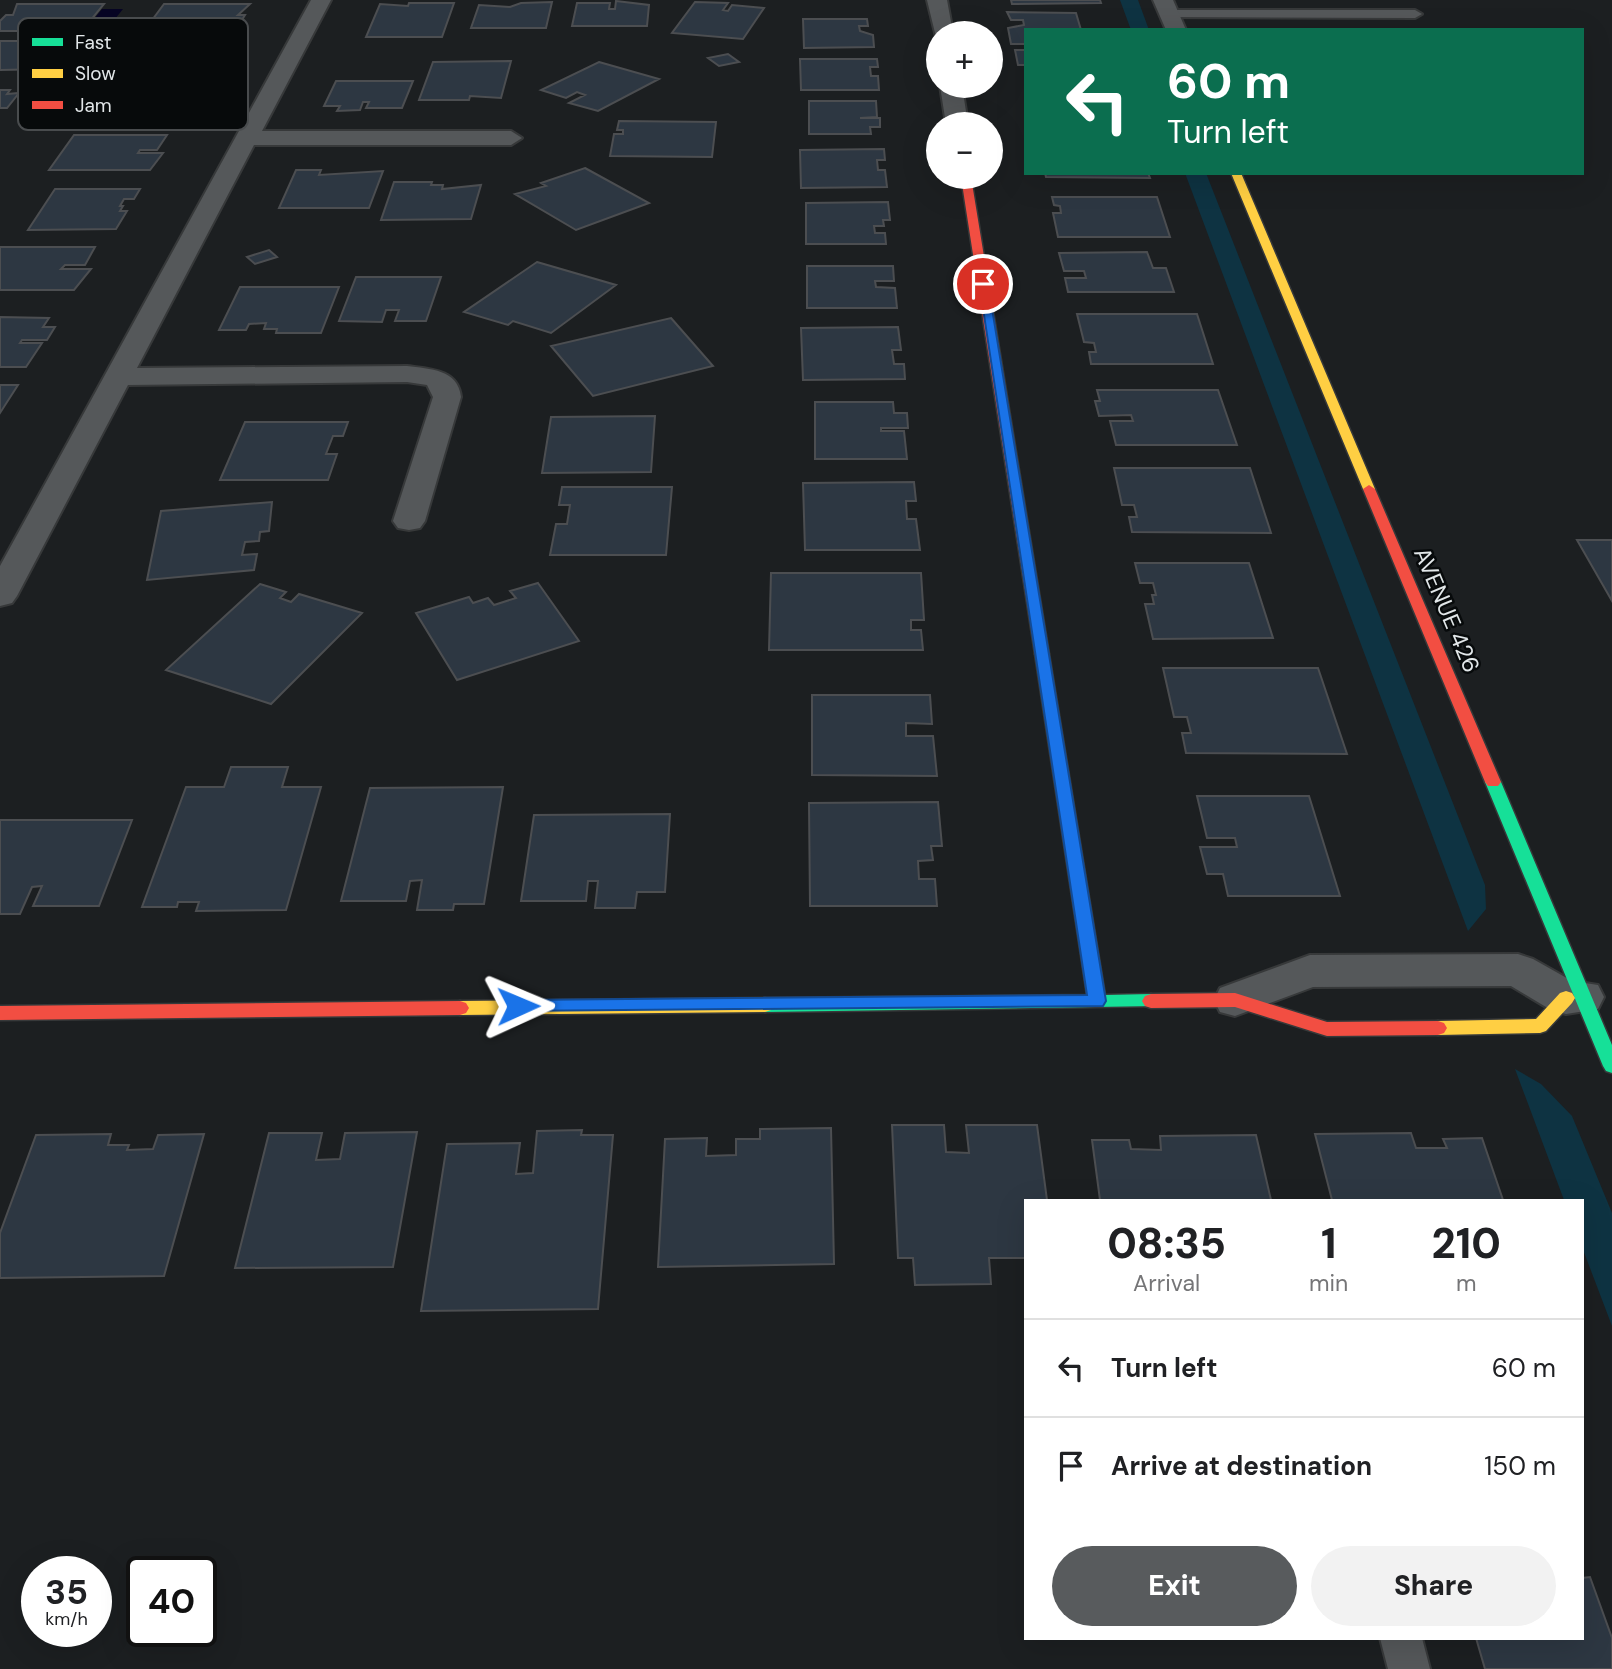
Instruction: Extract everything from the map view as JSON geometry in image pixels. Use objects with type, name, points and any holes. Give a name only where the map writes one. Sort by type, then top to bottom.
[{"type":"street","points":[[0,596],[321,0]]},
{"type":"street","points":[[937,0],[941,21]]},
{"type":"street","points":[[247,138],[511,138]]},
{"type":"street","name":"AVENUE 426","points":[[1237,175],[1575,997],[1612,1066]]},
{"type":"street","points":[[968,189],[1097,1001]]},
{"type":"street","points":[[119,377],[407,374],[436,378],[446,388],[447,397],[409,521]]},
{"type":"street","points":[[0,1013],[1235,1000],[1327,1029],[1540,1026],[1575,997],[1518,970],[1310,971],[1235,1000]]},
{"type":"lane","points":[[1170,15],[1415,14]]},
{"type":"lane","points":[[1402,1640],[1409,1669]]},
{"type":"shaded area","points":[[1120,0],[1138,0],[1148,28],[1130,28]]},
{"type":"shaded area","points":[[102,9],[123,9],[116,18],[95,18]]},
{"type":"shaded area","points":[[1186,175],[1207,175],[1485,885],[1486,909],[1468,931]]},
{"type":"shaded area","points":[[1515,1069],[1541,1084],[1572,1116],[1612,1213],[1612,1326],[1584,1252],[1584,1199],[1564,1199]]},
{"type":"building","points":[[1011,0],[1100,0],[1101,3],[1012,4]]},
{"type":"building","points":[[616,1],[649,5],[647,26],[572,26],[577,3],[610,3],[609,9],[615,9]]},
{"type":"building","points":[[552,2],[546,28],[471,28],[479,5],[510,7],[521,3]]},
{"type":"building","points":[[695,2],[728,3],[723,10],[728,11],[732,5],[764,8],[743,39],[672,33]]},
{"type":"building","points":[[409,3],[454,3],[442,37],[366,37],[380,4],[408,6]]},
{"type":"building","points":[[17,4],[104,4],[93,18],[18,18],[18,31],[0,31],[0,21],[6,15],[13,15]]},
{"type":"building","points":[[164,4],[250,4],[238,15],[245,15],[243,18],[154,18]]},
{"type":"building","points":[[1007,12],[1076,13],[1080,28],[1024,28],[1024,44],[1011,44],[1008,28],[1024,25],[1023,20],[1011,20]]},
{"type":"building","points":[[803,19],[867,19],[868,26],[859,26],[860,31],[873,35],[874,47],[804,48]]},
{"type":"building","points":[[0,41],[18,41],[18,70],[0,70]]},
{"type":"building","points":[[1015,50],[1024,50],[1024,65],[1018,65]]},
{"type":"building","points":[[728,54],[739,62],[719,66],[708,58]]},
{"type":"building","points":[[800,59],[877,59],[878,67],[870,67],[871,76],[878,76],[879,90],[801,90]]},
{"type":"building","points":[[511,61],[501,98],[470,96],[469,100],[419,100],[433,62]]},
{"type":"building","points":[[599,62],[659,79],[598,111],[569,103],[585,95],[577,92],[566,98],[541,90]]},
{"type":"building","points":[[336,81],[413,81],[402,108],[366,108],[369,102],[363,102],[360,110],[337,111],[340,106],[324,106]]},
{"type":"building","points":[[0,90],[10,90],[7,94],[18,93],[7,108],[0,108]]},
{"type":"building","points":[[809,101],[876,101],[877,117],[860,118],[880,118],[880,127],[870,127],[871,134],[809,134]]},
{"type":"building","points":[[619,121],[716,122],[712,157],[610,156],[614,134],[623,134],[623,130],[617,130]]},
{"type":"building","points":[[74,135],[167,135],[157,150],[140,150],[138,153],[163,153],[150,170],[49,170]]},
{"type":"building","points":[[884,149],[885,160],[877,160],[878,170],[885,170],[887,187],[801,188],[800,150]]},
{"type":"building","points":[[585,168],[649,203],[576,230],[515,194],[546,186],[541,183]]},
{"type":"building","points":[[296,170],[321,170],[319,175],[383,171],[369,208],[279,208]]},
{"type":"building","points":[[1149,175],[1150,178],[1046,177]]},
{"type":"building","points":[[394,182],[432,182],[431,185],[443,185],[442,189],[481,185],[471,219],[381,220]]},
{"type":"building","points":[[55,189],[140,189],[134,199],[124,199],[120,211],[127,211],[116,229],[28,230]]},
{"type":"building","points":[[1052,197],[1157,197],[1170,237],[1058,237],[1053,213],[1061,213],[1060,206],[1054,205]]},
{"type":"building","points":[[888,202],[890,220],[883,220],[884,226],[874,226],[875,233],[885,233],[886,244],[806,244],[806,203]]},
{"type":"building","points":[[0,247],[95,247],[85,265],[65,265],[61,269],[91,269],[74,290],[0,290]]},
{"type":"building","points":[[269,250],[277,257],[255,264],[247,257]]},
{"type":"building","points":[[1147,252],[1153,268],[1166,268],[1174,292],[1068,292],[1065,278],[1086,278],[1084,271],[1064,271],[1059,253]]},
{"type":"building","points":[[537,262],[616,285],[551,333],[513,321],[508,325],[464,312]]},
{"type":"building","points":[[807,266],[893,266],[894,281],[875,281],[876,287],[895,288],[897,308],[807,308]]},
{"type":"building","points":[[356,277],[441,277],[426,321],[395,321],[399,310],[386,310],[382,322],[339,321]]},
{"type":"building","points":[[240,287],[339,287],[321,333],[276,333],[277,329],[264,329],[266,323],[249,324],[246,330],[219,330]]},
{"type":"building","points":[[1077,314],[1197,314],[1213,364],[1091,364],[1089,352],[1096,352],[1094,343],[1084,342]]},
{"type":"building","points":[[0,317],[49,318],[43,327],[55,327],[47,340],[22,340],[20,343],[42,343],[26,367],[0,367]]},
{"type":"building","points":[[671,318],[713,366],[593,396],[551,346]]},
{"type":"building","points":[[898,327],[901,350],[892,350],[894,364],[904,364],[905,379],[803,380],[801,328]]},
{"type":"building","points":[[0,385],[18,385],[0,413]]},
{"type":"building","points":[[1097,390],[1218,390],[1237,445],[1116,445],[1110,421],[1133,421],[1131,415],[1099,416],[1095,401],[1100,401]]},
{"type":"building","points":[[815,402],[893,402],[894,413],[907,413],[908,428],[881,428],[881,431],[904,431],[907,459],[815,459]]},
{"type":"building","points":[[655,416],[651,472],[542,473],[551,417]]},
{"type":"building","points":[[245,422],[348,422],[343,436],[333,436],[326,454],[337,454],[328,480],[220,480]]},
{"type":"building","points":[[1114,468],[1250,468],[1271,533],[1132,532],[1129,517],[1137,517],[1134,505],[1122,505]]},
{"type":"building","points":[[914,482],[916,501],[906,501],[907,519],[916,519],[920,550],[805,550],[803,483]]},
{"type":"building","points":[[562,487],[672,487],[666,555],[550,555],[556,524],[567,524],[570,505],[559,505]]},
{"type":"building","points":[[272,502],[269,531],[260,532],[259,541],[245,542],[242,555],[257,554],[254,570],[147,580],[161,511]]},
{"type":"building","points":[[1577,540],[1612,540],[1612,601]]},
{"type":"building","points":[[1135,563],[1249,563],[1273,638],[1153,639],[1145,604],[1154,604],[1152,595],[1156,595],[1153,583],[1140,583]]},
{"type":"building","points":[[771,573],[921,573],[924,620],[911,620],[911,630],[921,630],[923,650],[769,650]]},
{"type":"building","points":[[538,583],[579,641],[457,680],[416,613],[469,597],[473,603],[488,598],[494,605],[516,598],[510,591]]},
{"type":"building","points":[[260,584],[286,592],[280,598],[291,602],[299,594],[362,613],[271,704],[166,670]]},
{"type":"building","points":[[1163,668],[1318,668],[1347,754],[1186,753],[1182,733],[1191,733],[1187,717],[1174,717]]},
{"type":"building","points":[[812,695],[930,695],[932,724],[906,723],[906,736],[933,736],[937,776],[812,775]]},
{"type":"building","points":[[231,767],[288,767],[282,787],[321,787],[286,910],[196,911],[199,902],[178,902],[177,907],[142,907],[186,787],[224,787]]},
{"type":"building","points":[[503,787],[484,904],[454,904],[453,910],[417,910],[422,880],[410,881],[406,901],[341,901],[370,788]]},
{"type":"building","points":[[1197,796],[1309,796],[1340,896],[1228,896],[1223,874],[1207,874],[1200,847],[1237,847],[1235,838],[1207,838]]},
{"type":"building","points":[[938,802],[942,846],[931,846],[933,860],[918,861],[919,879],[935,879],[937,906],[810,906],[809,803]]},
{"type":"building","points":[[670,814],[665,892],[637,892],[635,908],[595,908],[598,881],[588,881],[586,901],[521,901],[534,815]]},
{"type":"building","points":[[0,820],[132,820],[99,906],[33,906],[42,886],[32,887],[20,914],[0,914]]},
{"type":"building","points":[[892,1125],[944,1125],[946,1152],[969,1153],[966,1125],[1037,1125],[1047,1199],[1024,1199],[1024,1258],[989,1258],[991,1284],[915,1285],[913,1258],[898,1258]]},
{"type":"building","points":[[831,1128],[834,1264],[658,1267],[665,1139],[707,1138],[706,1156],[736,1155],[736,1139],[760,1139],[760,1129]]},
{"type":"building","points":[[582,1130],[581,1135],[613,1135],[598,1309],[421,1311],[447,1144],[520,1143],[516,1174],[533,1173],[537,1131]]},
{"type":"building","points":[[417,1132],[393,1267],[235,1268],[269,1133],[322,1133],[316,1160],[340,1159],[345,1133]]},
{"type":"building","points":[[1411,1133],[1416,1148],[1447,1148],[1443,1139],[1482,1138],[1503,1199],[1332,1199],[1315,1134]]},
{"type":"building","points":[[111,1134],[108,1145],[129,1145],[127,1150],[153,1149],[158,1135],[204,1134],[164,1276],[0,1278],[0,1233],[36,1135]]},
{"type":"building","points":[[1256,1135],[1271,1199],[1100,1199],[1092,1140],[1129,1140],[1131,1149],[1161,1150],[1160,1136]]},
{"type":"building","points":[[1590,1577],[1612,1638],[1612,1669],[1485,1669],[1477,1640],[1584,1640],[1584,1578]]},
{"type":"traffic: fast","points":[[1042,654],[1097,1001]]},
{"type":"traffic: fast","points":[[1493,782],[1612,1066]]},
{"type":"traffic: fast","points":[[765,1005],[1151,1001]]},
{"type":"traffic: slow","points":[[1237,175],[1369,489]]},
{"type":"traffic: slow","points":[[1438,1028],[1540,1026],[1566,998]]},
{"type":"traffic: slow","points":[[460,1008],[765,1005]]},
{"type":"traffic: jam","points":[[968,189],[1042,654]]},
{"type":"traffic: jam","points":[[1369,489],[1493,782]]},
{"type":"traffic: jam","points":[[1151,1001],[1235,1000],[1327,1029],[1438,1028]]},
{"type":"traffic: jam","points":[[0,1013],[460,1008]]},
{"type":"route","points":[[518,1006],[1097,1001],[983,284]]}]
